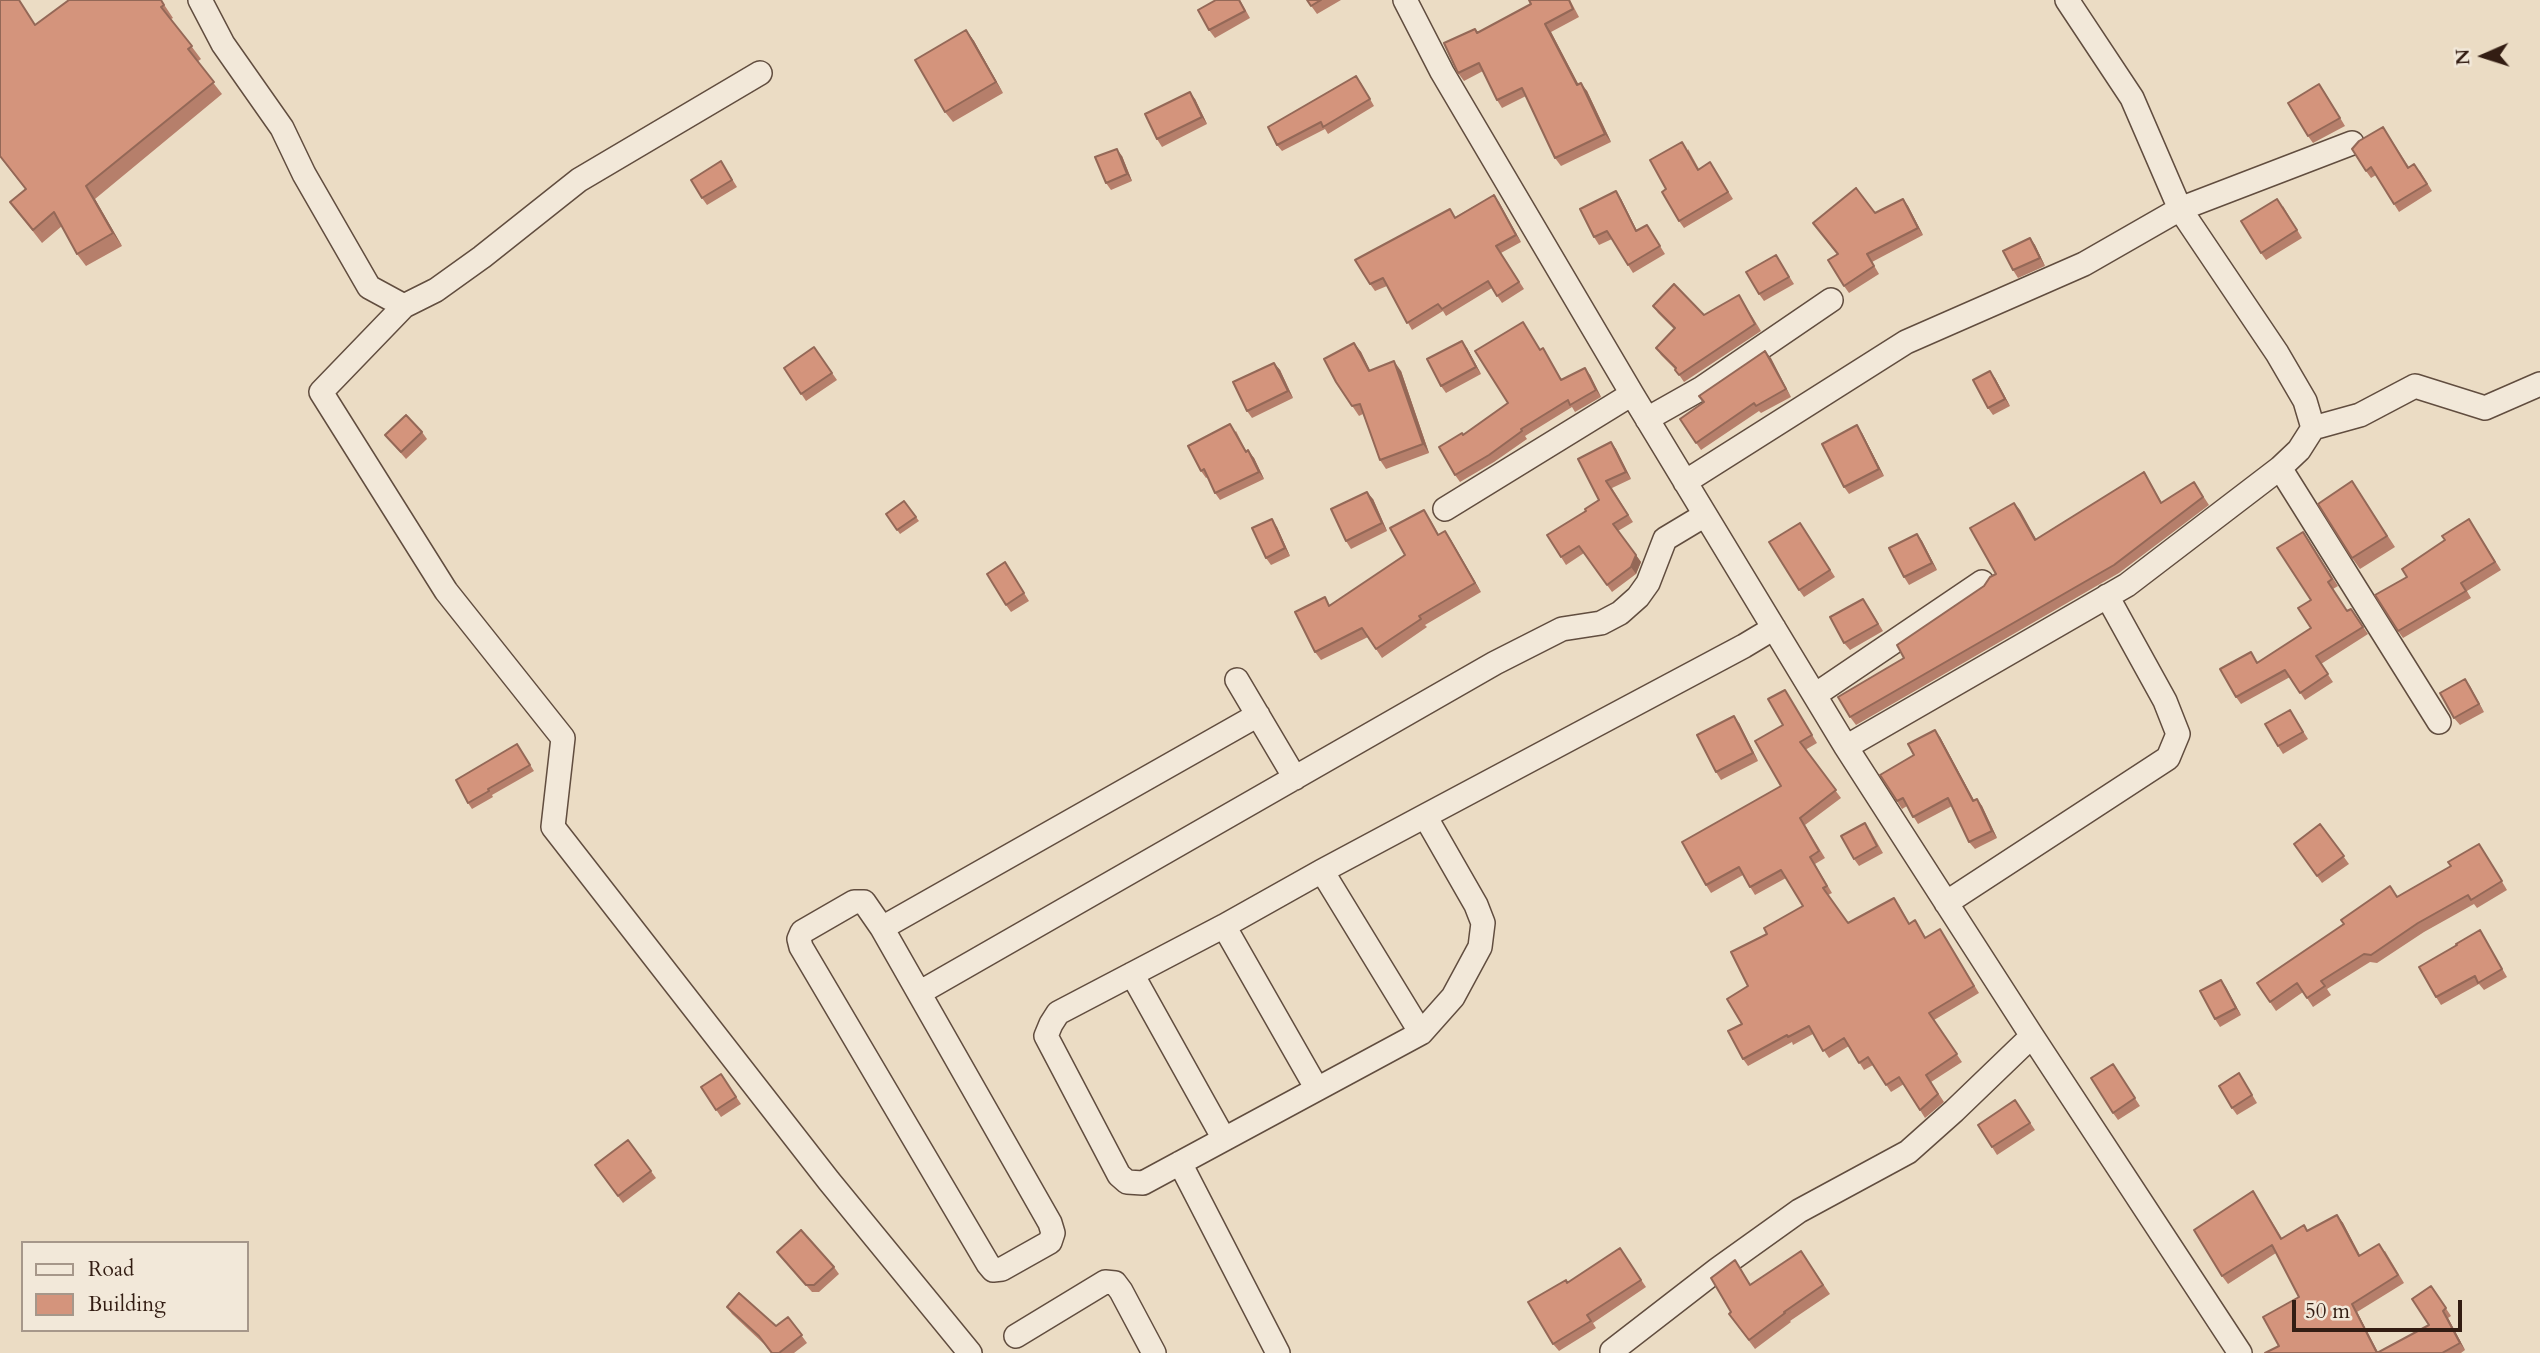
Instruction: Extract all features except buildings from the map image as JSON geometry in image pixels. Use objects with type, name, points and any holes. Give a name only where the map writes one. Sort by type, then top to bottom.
[{"type":"street","points":[[200,0],[223,44],[282,128],[304,174],[369,287],[404,306]]},
{"type":"street","points":[[1405,0],[1442,72],[1632,394],[1846,747],[2240,1353]]},
{"type":"street","points":[[2067,0],[2132,98],[2180,209],[2277,353],[2305,401],[2313,428]]},
{"type":"street","points":[[760,73],[579,180],[482,257],[436,290],[404,306],[321,392],[446,591],[563,738],[553,827],[829,1181],[970,1353]]},
{"type":"street","points":[[1685,482],[1906,342],[2084,264],[2180,209],[2351,143]]},
{"type":"street","points":[[1647,419],[1702,388],[1830,300]]},
{"type":"street","points":[[1846,747],[2127,585],[2280,468],[2299,450],[2313,428],[2360,415],[2415,386],[2484,408],[2540,384]]},
{"type":"street","points":[[1445,509],[1632,394]]},
{"type":"street","points":[[2280,468],[2439,722]]},
{"type":"street","points":[[919,993],[1494,663],[1562,629],[1601,623],[1620,613],[1638,597],[1648,583],[1665,539],[1705,515]]},
{"type":"street","points":[[1815,695],[1982,582]]},
{"type":"street","points":[[1946,903],[2168,758],[2178,734],[2165,701],[2107,596]]},
{"type":"street","points":[[1425,816],[1476,905],[1483,923],[1480,947],[1453,997],[1421,1034],[1143,1183],[1127,1182],[1119,1175],[1046,1036],[1059,1013],[1774,628]]},
{"type":"street","points":[[1237,680],[1294,778]]},
{"type":"street","points":[[882,928],[1258,715]]},
{"type":"street","points":[[1322,872],[1421,1034]]},
{"type":"street","points":[[854,902],[864,902],[919,993],[1043,1210],[1053,1233],[1050,1242],[1002,1269],[993,1269],[988,1264],[801,947],[799,939],[802,932],[854,902]]},
{"type":"street","points":[[1224,926],[1317,1089]]},
{"type":"street","points":[[1132,974],[1224,1139]]},
{"type":"street","points":[[1612,1351],[1718,1269],[1799,1211],[1908,1152],[2032,1036]]},
{"type":"street","points":[[1180,1163],[1274,1352]]},
{"type":"street","points":[[1016,1336],[1105,1282],[1115,1283],[1154,1353]]}]
